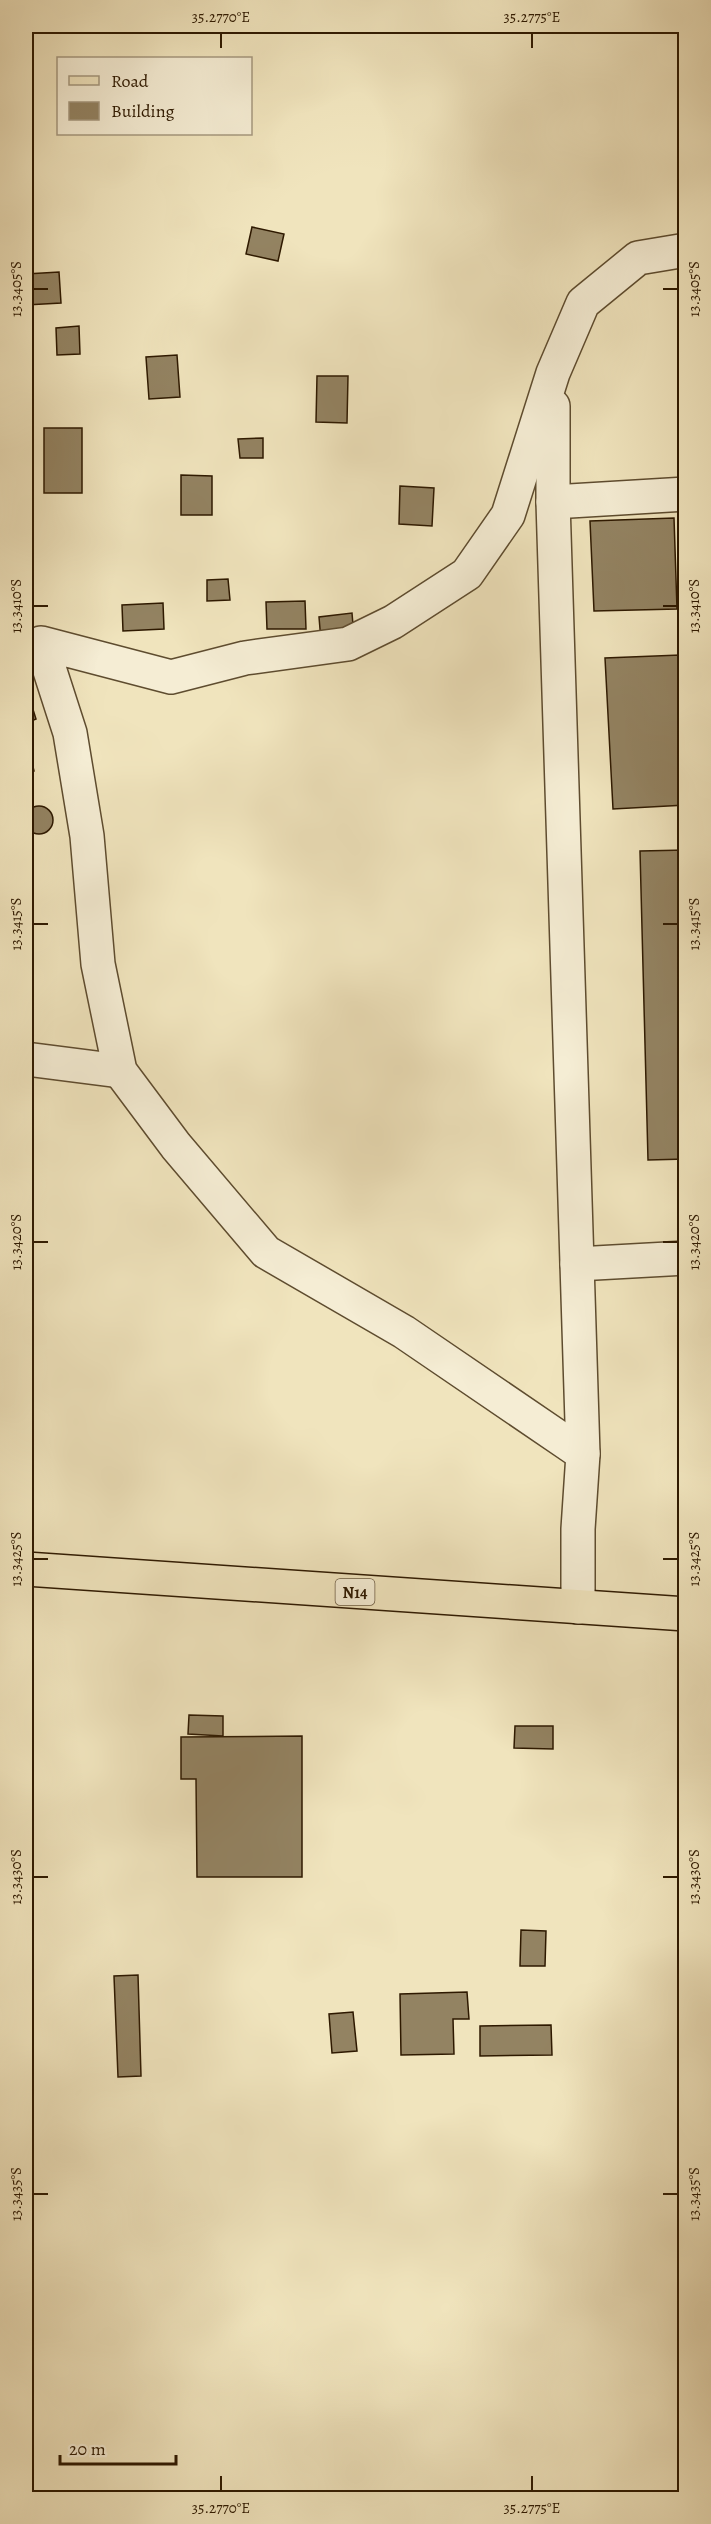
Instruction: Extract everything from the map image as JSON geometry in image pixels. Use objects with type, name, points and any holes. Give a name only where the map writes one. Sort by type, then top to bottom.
[{"type":"main road","name":"N14","points":[[26,1569],[686,1614]]},
{"type":"street","points":[[33,641],[171,678],[245,658],[348,644],[393,622],[467,574],[508,515],[553,373],[583,303],[638,258],[686,250]]},
{"type":"street","points":[[553,373],[553,502],[583,1454],[578,1529],[578,1607]]},
{"type":"street","points":[[553,502],[686,494]]},
{"type":"street","points":[[33,641],[70,733],[87,836],[98,964],[120,1071],[176,1146],[266,1252],[405,1332],[583,1454]]},
{"type":"street","points":[[26,1059],[120,1071]]},
{"type":"street","points":[[577,1264],[686,1258]]},
{"type":"building","points":[[252,227],[284,234],[278,261],[246,254]]},
{"type":"building","points":[[59,272],[61,303],[26,305],[26,274]]},
{"type":"building","points":[[79,326],[80,354],[57,355],[56,328]]},
{"type":"building","points":[[177,355],[180,397],[149,399],[146,357]]},
{"type":"building","points":[[317,376],[348,376],[347,423],[316,422]]},
{"type":"building","points":[[44,428],[82,428],[82,493],[44,493]]},
{"type":"building","points":[[263,438],[263,458],[240,458],[238,439]]},
{"type":"building","points":[[181,475],[212,476],[212,515],[181,515]]},
{"type":"building","points":[[400,486],[434,488],[432,526],[399,524]]},
{"type":"building","points":[[674,518],[677,609],[594,611],[590,521]]},
{"type":"building","points":[[228,579],[230,600],[207,601],[207,580]]},
{"type":"building","points":[[305,601],[306,629],[267,629],[266,602]]},
{"type":"building","points":[[163,603],[164,629],[123,631],[122,605]]},
{"type":"building","points":[[352,613],[354,637],[321,641],[319,617]]},
{"type":"building","points":[[680,655],[686,805],[613,809],[605,658]]},
{"type":"building","points":[[31,703],[36,719],[26,723],[26,705]]},
{"type":"building","points":[[26,738],[34,771],[26,774]]},
{"type":"building","points":[[39,806],[49,810],[53,820],[49,830],[39,834],[29,830],[25,820],[29,810]]},
{"type":"building","points":[[686,850],[686,1159],[648,1160],[640,851]]},
{"type":"building","points":[[189,1715],[223,1716],[223,1736],[188,1734]]},
{"type":"building","points":[[515,1726],[553,1726],[553,1749],[514,1748]]},
{"type":"building","points":[[302,1736],[302,1877],[197,1877],[196,1779],[181,1779],[181,1737]]},
{"type":"building","points":[[521,1930],[546,1931],[545,1966],[520,1966]]},
{"type":"building","points":[[138,1975],[141,2076],[118,2077],[114,1976]]},
{"type":"building","points":[[467,1992],[469,2019],[453,2019],[454,2054],[401,2055],[400,1994]]},
{"type":"building","points":[[353,2012],[357,2051],[332,2053],[329,2014]]},
{"type":"building","points":[[551,2025],[552,2055],[480,2056],[480,2026]]}]
